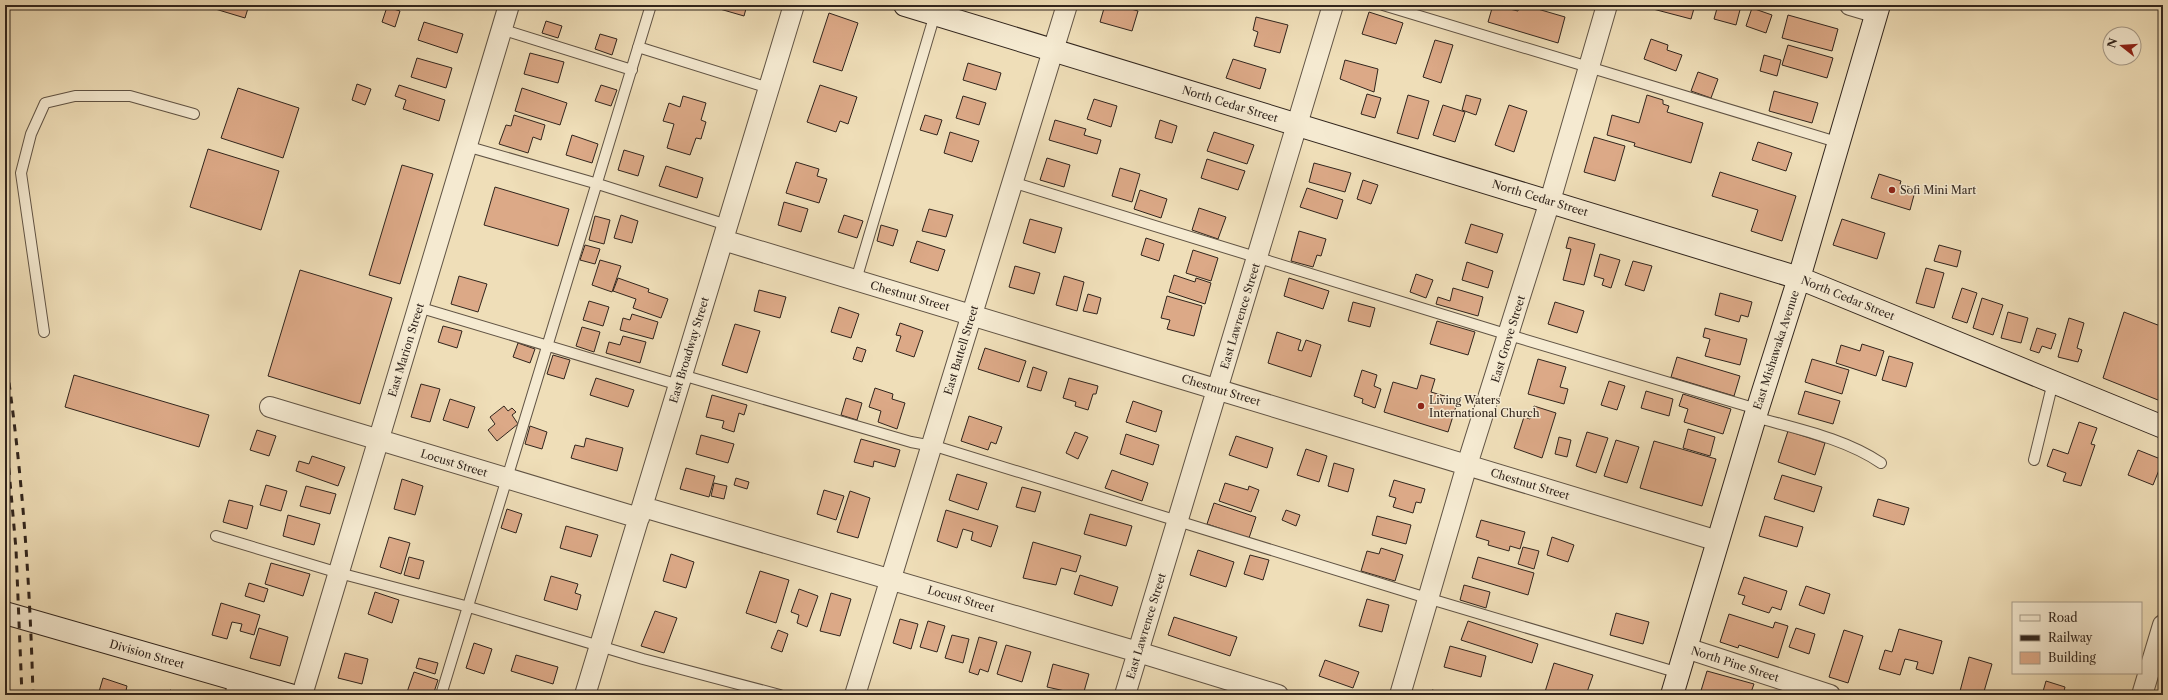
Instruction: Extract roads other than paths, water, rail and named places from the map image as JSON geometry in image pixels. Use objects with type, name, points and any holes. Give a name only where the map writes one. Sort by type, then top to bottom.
[{"type":"street","name":"East Marion Street","points":[[302,695],[509,5]]},
{"type":"street","name":"East Broadway Street","points":[[585,695],[794,5]]},
{"type":"street","name":"North Cedar Street","points":[[905,5],[1799,278],[2163,427]]},
{"type":"street","name":"East Battell Street","points":[[855,695],[892,579],[1067,5]]},
{"type":"street","name":"East Lawrence Street","points":[[1125,695],[1333,5]]},
{"type":"street","name":"East Grove Street","points":[[1400,695],[1427,598],[1550,201],[1588,66],[1607,5]]},
{"type":"street","points":[[1850,5],[1878,9]]},
{"type":"street","name":"East Mishawaka Avenue","points":[[1672,695],[1756,413],[1840,143],[1878,9]]},
{"type":"street","name":"Chestnut Street","points":[[725,232],[856,280],[1718,541]]},
{"type":"street","name":"Locust Street","points":[[270,407],[508,479],[641,512],[892,579],[1278,695]]},
{"type":"street","name":"Division Street","points":[[5,613],[232,687],[290,695]]},
{"type":"street","points":[[2142,695],[2163,625]]},
{"type":"street","name":"North Pine Street","points":[[1686,648],[1830,695]]},
{"type":"lane","points":[[441,695],[598,184],[651,5]]},
{"type":"lane","points":[[1383,5],[1840,143]]},
{"type":"lane","points":[[856,280],[935,14]]},
{"type":"lane","points":[[501,29],[632,70]]},
{"type":"lane","points":[[638,47],[768,88]]},
{"type":"lane","points":[[44,332],[21,173],[31,134],[45,103],[75,96],[130,96],[194,114]]},
{"type":"lane","points":[[466,146],[598,184],[725,232]]},
{"type":"lane","points":[[1012,182],[1258,256],[1756,413],[1830,439],[1868,455],[1881,463]]},
{"type":"lane","points":[[418,308],[548,345],[911,442],[932,446],[1178,520],[1427,598],[1679,673]]},
{"type":"lane","points":[[2034,460],[2053,382]]},
{"type":"lane","points":[[216,536],[339,573],[469,607],[600,646],[780,695]]},
{"type":"railway","points":[[5,355],[21,482],[30,610],[33,695]]},
{"type":"railway","points":[[5,426],[16,549],[22,695]]},
{"type":"place","name":"Sofi Mini Mart","points":[[1892,190]]},
{"type":"place","name":"Living Waters International Church","points":[[1421,406]]}]
